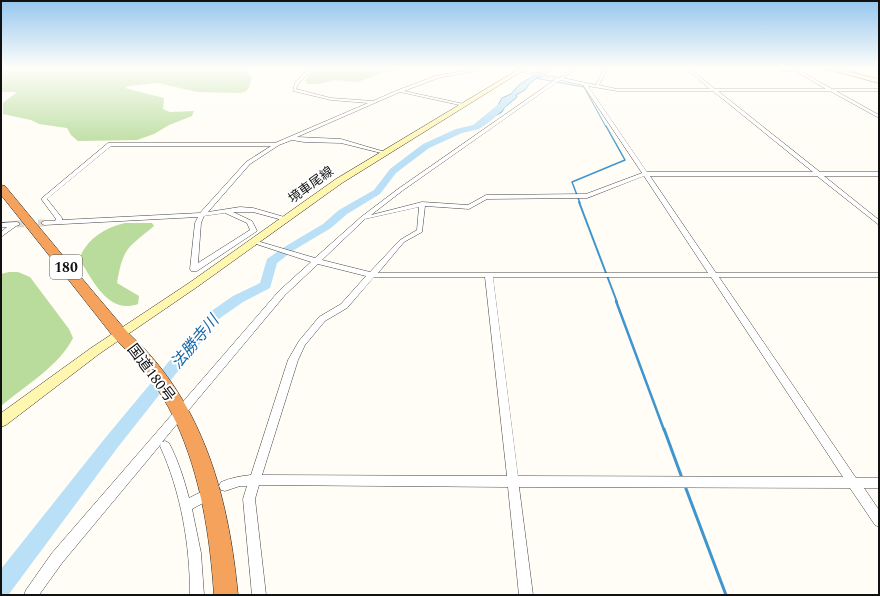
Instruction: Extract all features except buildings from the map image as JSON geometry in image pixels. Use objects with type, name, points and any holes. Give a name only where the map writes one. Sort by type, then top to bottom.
[{"type":"highway","name":"国道180号","points":[[1,188],[119,333],[132,345],[165,387],[179,410],[198,450],[213,501],[220,537],[226,595]]},
{"type":"main road","name":"境車尾線","points":[[1,421],[119,333],[193,285],[339,181],[477,96]]},
{"type":"street","points":[[318,96],[331,99],[375,102]]},
{"type":"street","points":[[226,211],[250,222],[254,231],[194,269],[198,223],[202,214],[248,163],[277,144],[390,96]]},
{"type":"street","points":[[417,96],[462,105]]},
{"type":"street","points":[[31,595],[57,558],[179,410],[282,293],[318,262],[364,218],[400,190],[533,96]]},
{"type":"street","points":[[593,96],[712,275],[879,521]]},
{"type":"street","points":[[720,96],[879,223]]},
{"type":"street","points":[[841,96],[879,117]]},
{"type":"street","points":[[872,113],[879,113]]},
{"type":"street","points":[[290,138],[340,141],[383,153]]},
{"type":"street","points":[[57,222],[60,219],[44,199],[110,144],[277,144]]},
{"type":"street","points":[[364,218],[422,204],[469,207],[486,197],[587,196],[645,174],[879,174]]},
{"type":"street","points":[[259,595],[249,499],[296,352],[322,319],[344,306],[402,241],[420,231],[422,204]]},
{"type":"street","points":[[44,223],[253,210],[286,219]]},
{"type":"street","points":[[1,225],[15,225],[1,235]]},
{"type":"street","points":[[255,242],[318,262],[371,275],[879,275]]},
{"type":"street","points":[[489,274],[526,595]]},
{"type":"street","points":[[165,446],[171,457],[186,506],[193,540],[197,595]]},
{"type":"street","points":[[225,486],[240,481],[255,480],[879,483]]},
{"type":"street","points":[[186,506],[201,498]]},
{"type":"green space","points":[[12,96],[155,96],[164,98],[163,109],[170,112],[194,111],[192,116],[169,125],[154,134],[137,140],[78,141],[71,135],[67,128],[39,124],[31,120],[3,114],[3,103]]},
{"type":"green space","points":[[125,223],[152,223],[154,226],[132,244],[124,255],[117,283],[139,296],[138,304],[127,306],[118,305],[102,294],[79,259],[82,252],[97,235],[117,225]]},
{"type":"green space","points":[[18,272],[30,277],[69,329],[73,338],[60,357],[51,366],[1,406],[1,274]]},
{"type":"water","points":[[507,96],[517,97],[504,108],[502,112],[493,117],[486,116],[497,107],[502,98]]},
{"type":"waterway","points":[[589,96],[606,127]]},
{"type":"waterway","name":"法勝寺川","points":[[1,586],[112,442],[215,315],[238,299],[266,285],[271,262],[290,248],[327,226],[343,212],[377,192],[393,171],[426,146],[459,131],[476,127],[503,105]]},
{"type":"waterway","points":[[580,203],[572,182],[625,160],[606,126]]},
{"type":"waterway","points":[[579,202],[617,302]]},
{"type":"waterway","points":[[616,301],[664,430]]},
{"type":"waterway","points":[[664,429],[682,478]]},
{"type":"waterway","points":[[685,486],[726,595]]},
{"type":"tunnel","points":[[17,224],[44,223]]}]
